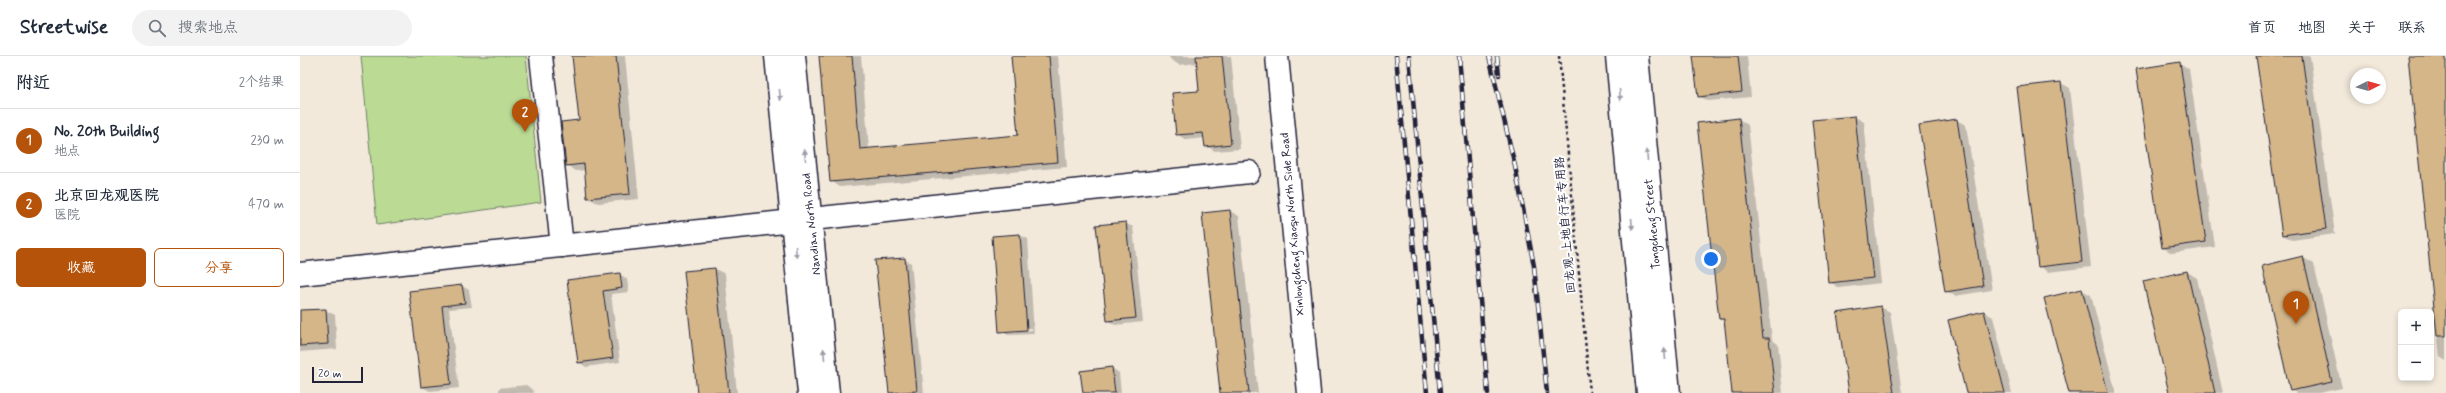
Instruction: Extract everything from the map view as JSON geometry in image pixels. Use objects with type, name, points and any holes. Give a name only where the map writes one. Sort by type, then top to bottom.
[{"type":"main road","points":[[541,56],[562,246]]},
{"type":"main road","name":"Nandian North Road","points":[[776,56],[803,220],[828,393]]},
{"type":"main road","name":"Nandian North Road","points":[[794,56],[803,220],[809,393]]},
{"type":"main road","name":"Xinlongcheng Xiaoqu North Side Road","points":[[1277,56],[1309,393]]},
{"type":"main road","name":"Tongcheng Street","points":[[1616,56],[1648,393]]},
{"type":"main road","name":"Tongcheng Street","points":[[1637,56],[1669,393]]},
{"type":"main road","points":[[300,274],[1249,172]]},
{"type":"path","name":"回龙观-上地自行车专用路","points":[[1559,56],[1590,393]]},
{"type":"green space","points":[[361,56],[526,56],[541,202],[377,225]]},
{"type":"building","points":[[572,56],[616,56],[630,194],[587,198],[584,164],[566,166],[561,122],[579,120]]},
{"type":"building","points":[[819,56],[852,56],[860,149],[1018,135],[1011,56],[1049,56],[1058,162],[830,182]]},
{"type":"building","points":[[1196,56],[1222,56],[1231,144],[1205,147],[1203,133],[1176,135],[1172,93],[1199,91]]},
{"type":"building","points":[[1693,56],[1738,56],[1742,92],[1698,97]]},
{"type":"building","points":[[2256,56],[2302,56],[2326,229],[2282,235]]},
{"type":"building","points":[[2408,56],[2446,56],[2446,336],[2437,336]]},
{"type":"building","points":[[2180,62],[2206,242],[2162,248],[2136,69]]},
{"type":"building","points":[[2061,82],[2082,262],[2038,267],[2017,87]]},
{"type":"building","points":[[1855,116],[1873,278],[1829,283],[1812,120]]},
{"type":"building","points":[[1739,118],[1763,338],[1769,338],[1775,393],[1732,393],[1724,319],[1719,319],[1697,123]]},
{"type":"building","points":[[1957,119],[1983,286],[1945,292],[1919,125]]},
{"type":"building","points":[[1230,210],[1249,393],[1220,393],[1202,213]]},
{"type":"building","points":[[1126,222],[1136,318],[1107,321],[1096,225]]},
{"type":"building","points":[[1020,234],[1027,330],[999,332],[992,236]]},
{"type":"building","points":[[2303,256],[2332,382],[2290,391],[2262,266]]},
{"type":"building","points":[[905,258],[917,391],[889,393],[875,260]]},
{"type":"building","points":[[715,268],[729,393],[697,393],[684,271]]},
{"type":"building","points":[[2187,271],[2215,393],[2169,393],[2143,281]]},
{"type":"building","points":[[620,273],[622,288],[603,291],[613,358],[578,363],[567,280]]},
{"type":"building","points":[[462,285],[465,303],[442,306],[451,384],[421,387],[409,291]]},
{"type":"building","points":[[2082,289],[2108,393],[2069,393],[2044,298]]},
{"type":"building","points":[[1881,306],[1894,393],[1849,393],[1837,313]]},
{"type":"building","points":[[326,309],[328,344],[300,346],[300,310]]},
{"type":"building","points":[[1984,311],[2005,393],[1966,393],[1948,320]]},
{"type":"building","points":[[1112,367],[1115,393],[1083,393],[1080,371]]},
{"type":"railway","points":[[1396,56],[1427,393]]},
{"type":"railway","points":[[1409,56],[1440,393]]},
{"type":"railway","points":[[1459,56],[1488,393]]},
{"type":"railway","points":[[1489,56],[1515,166],[1534,266],[1547,393]]},
{"type":"railway","points":[[1497,56],[1499,75]]},
{"type":"place","name":"北京回龙观医院","points":[[525,132]]},
{"type":"place","name":"No. 20th Building","points":[[2296,324]]}]
